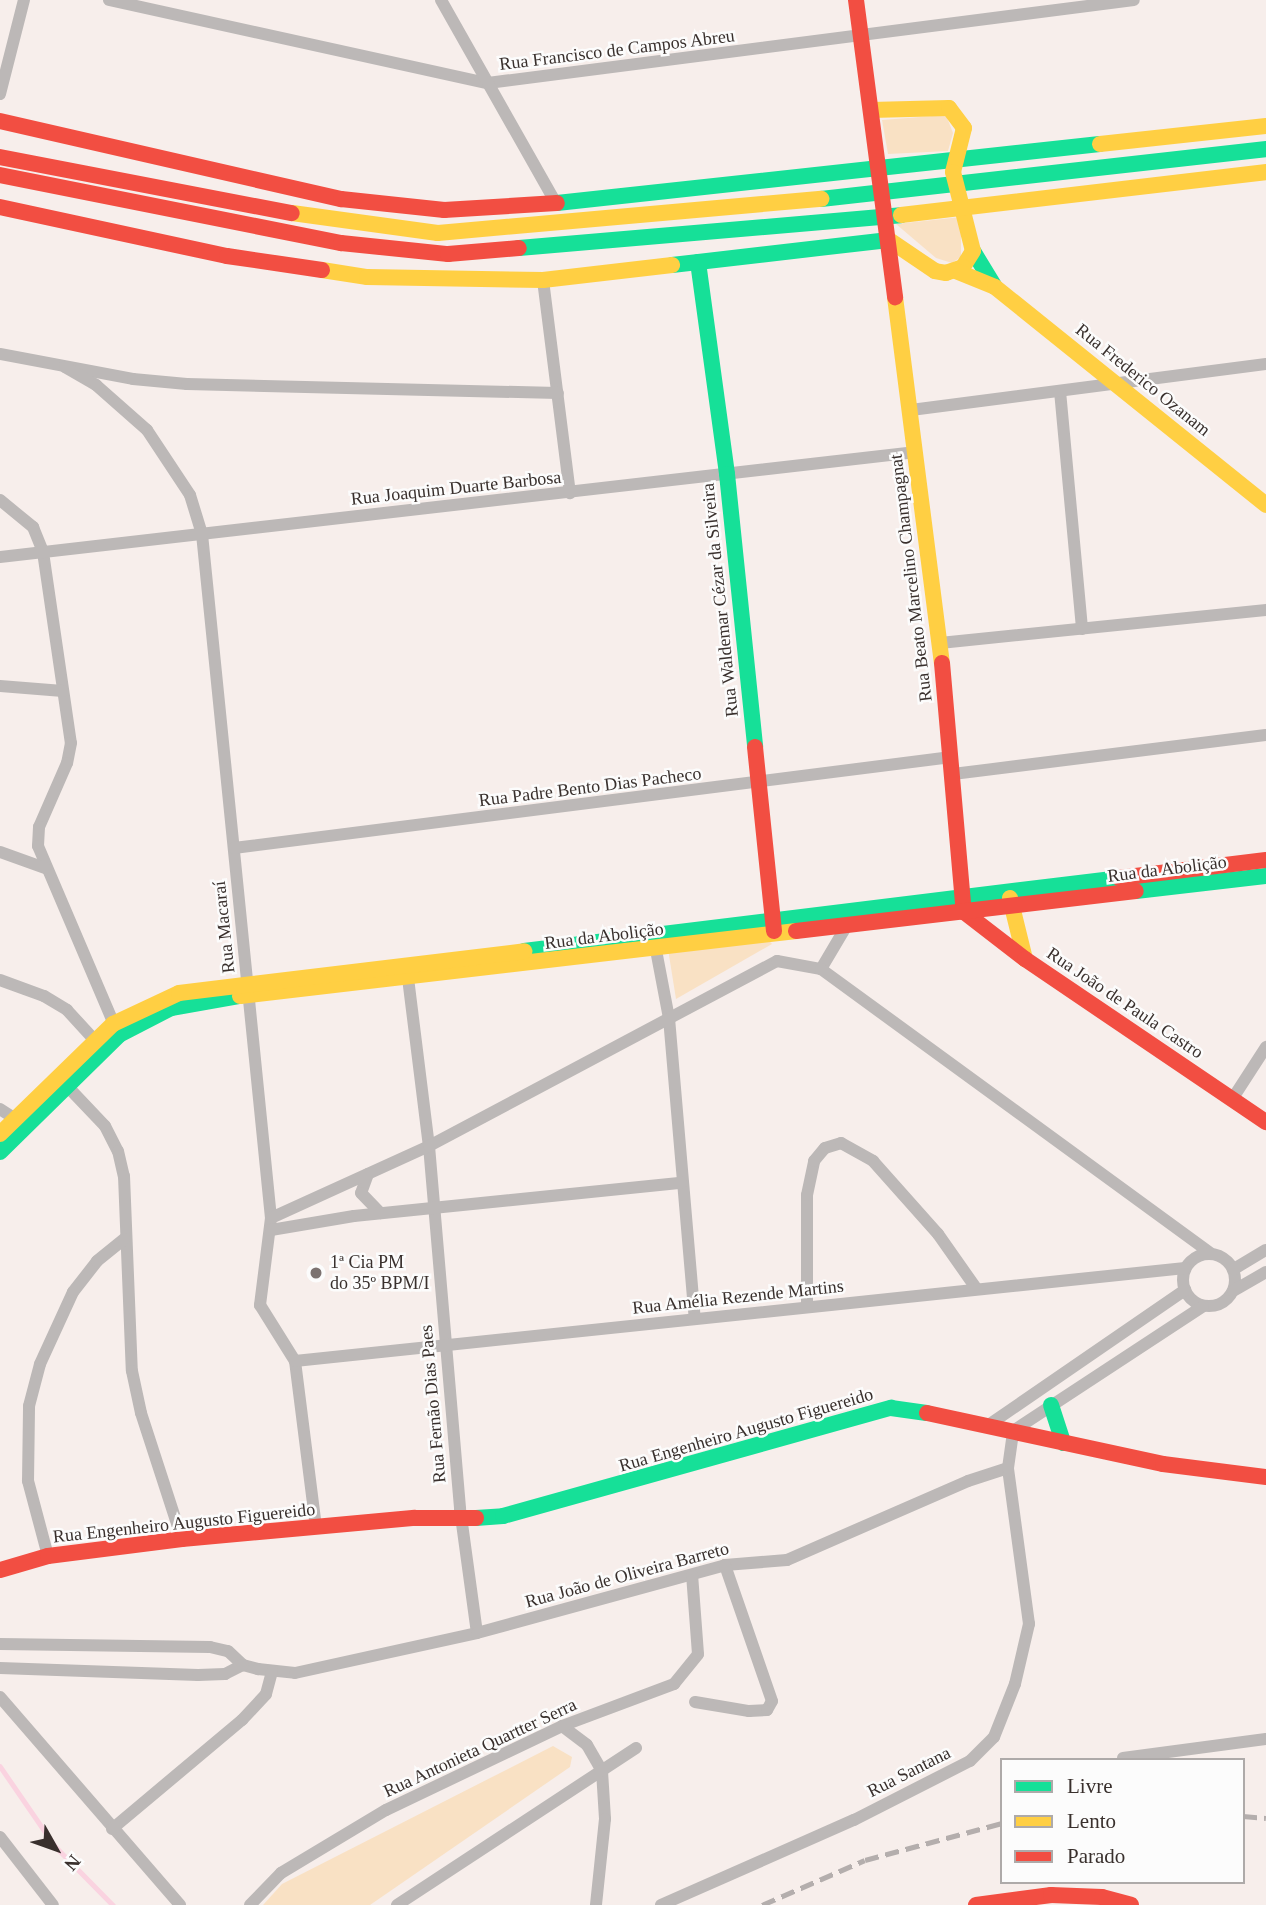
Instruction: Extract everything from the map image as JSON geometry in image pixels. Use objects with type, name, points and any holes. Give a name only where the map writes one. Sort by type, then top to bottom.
[{"type":"main road","points":[[0,207],[301,268],[441,280],[543,280],[889,240],[856,0]]},
{"type":"main road","name":"Rua Frederico Ozanam","points":[[871,110],[949,108],[964,128],[955,160],[955,185],[973,251],[995,287]]},
{"type":"main road","points":[[0,121],[175,164],[389,207],[444,210],[556,203],[1266,126]]},
{"type":"main road","points":[[0,157],[332,221],[438,233],[883,194],[1266,149]]},
{"type":"main road","points":[[0,175],[341,243],[448,254],[886,217],[1266,172]]},
{"type":"main road","name":"Rua Frederico Ozanam","points":[[889,240],[936,271],[956,271],[995,287],[1121,384],[1266,505]]},
{"type":"main road","name":"Rua Beato Marcelino Champagnat","points":[[889,240],[940,643],[964,912]]},
{"type":"main road","points":[[956,271],[973,251]]},
{"type":"main road","points":[[894,274],[919,261]]},
{"type":"main road","name":"Rua Waldemar Cézar da Silveira","points":[[698,262],[727,474],[773,928]]},
{"type":"main road","name":"Rua da Abolição","points":[[0,1134],[13,1117],[116,1030],[179,993],[407,971],[773,928],[847,925],[964,912],[1010,898],[1266,860]]},
{"type":"main road","name":"Rua da Abolição","points":[[407,971],[656,950],[963,895],[1010,898],[1266,876]]},
{"type":"main road","points":[[1010,898],[1024,959]]},
{"type":"main road","name":"Rua João de Paula Castro","points":[[964,912],[1024,959],[1266,1122]]},
{"type":"main road","name":"Rua da Abolição","points":[[0,1152],[13,1117],[67,1086],[99,1045]]},
{"type":"main road","points":[[1051,1405],[1063,1443]]},
{"type":"main road","name":"Rua Engenheiro Augusto Figuereido","points":[[0,1570],[48,1556],[182,1539],[526,1509],[891,1408],[990,1424],[1163,1464],[1266,1477]]},
{"type":"main road","points":[[976,1905],[1051,1895],[1102,1897],[1131,1905]]},
{"type":"street","points":[[0,94],[24,0]]},
{"type":"street","name":"Rua Francisco de Campos Abreu","points":[[109,0],[488,83],[862,38],[1134,0]]},
{"type":"street","points":[[441,0],[556,203]]},
{"type":"street","points":[[543,280],[570,493]]},
{"type":"street","points":[[0,354],[65,367],[187,384],[558,393]]},
{"type":"street","points":[[911,410],[1266,364]]},
{"type":"street","name":"Rua Macaraí","points":[[65,367],[96,385],[147,430],[190,495],[202,534],[271,1224],[260,1305],[295,1361],[316,1528]]},
{"type":"street","points":[[1060,391],[1082,629]]},
{"type":"street","name":"Rua Joaquim Duarte Barbosa","points":[[0,557],[916,452]]},
{"type":"street","points":[[0,500],[33,527],[43,552],[71,743],[67,763],[38,827],[45,868],[116,1030]]},
{"type":"street","points":[[940,643],[1266,610]]},
{"type":"street","points":[[0,686],[63,691]]},
{"type":"street","name":"Rua Padre Bento Dias Pacheco","points":[[234,848],[757,784],[1266,736]]},
{"type":"street","points":[[0,852],[45,868]]},
{"type":"street","points":[[821,969],[847,925]]},
{"type":"street","points":[[656,950],[669,1018],[681,1183],[695,1320]]},
{"type":"street","points":[[271,1224],[368,1173],[429,1146],[777,961],[821,969],[1210,1253],[1224,1257],[1234,1269],[1233,1291]]},
{"type":"street","name":"Rua Fernão Dias Paes","points":[[407,971],[429,1146],[461,1514],[477,1633]]},
{"type":"street","points":[[0,980],[44,996],[67,1010],[99,1045]]},
{"type":"street","points":[[1233,1098],[1266,1047]]},
{"type":"street","points":[[67,1086],[105,1126],[118,1151],[124,1176],[124,1238],[132,1371],[182,1539]]},
{"type":"street","points":[[807,1307],[807,1195],[814,1161],[825,1148],[841,1143],[873,1161],[938,1234],[976,1288]]},
{"type":"street","points":[[368,1173],[361,1193],[380,1213]]},
{"type":"street","points":[[271,1224],[681,1183]]},
{"type":"street","points":[[48,1556],[28,1481],[29,1406],[50,1338],[73,1292],[97,1261],[124,1238]]},
{"type":"street","points":[[1234,1269],[1266,1250]]},
{"type":"street","points":[[1203,1306],[1185,1290],[1185,1268],[1195,1257],[1210,1253]]},
{"type":"street","name":"Rua Amélia Rezende Martins","points":[[295,1361],[1185,1268]]},
{"type":"street","points":[[1013,1431],[1203,1306],[1223,1302],[1233,1291],[1266,1272]]},
{"type":"street","points":[[990,1424],[1185,1290]]},
{"type":"street","name":"Rua Santana","points":[[661,1905],[854,1820],[970,1761],[994,1737],[1015,1684],[1030,1623],[1008,1468],[1013,1431]]},
{"type":"street","name":"Rua João de Oliveira Barreto","points":[[0,1644],[210,1647],[228,1651],[243,1665],[272,1672],[295,1673],[477,1633],[725,1565],[787,1560],[968,1480],[1008,1468]]},
{"type":"street","points":[[695,1702],[749,1711],[767,1710],[772,1702],[725,1565]]},
{"type":"street","name":"Rua Antonieta Quartter Serra","points":[[250,1905],[281,1873],[386,1810],[562,1726],[662,1692],[683,1677],[698,1654],[692,1575]]},
{"type":"street","name":"Rua João de Oliveira Barreto","points":[[0,1668],[198,1675],[226,1674],[243,1665]]},
{"type":"street","points":[[112,1829],[242,1720],[266,1694],[272,1672]]},
{"type":"street","points":[[0,1697],[180,1905]]},
{"type":"street","points":[[562,1726],[587,1745],[601,1771],[605,1819],[596,1905]]},
{"type":"street","points":[[1123,1758],[1266,1739]]},
{"type":"street","points":[[397,1905],[636,1748]]},
{"type":"street","points":[[0,1837],[53,1905]]},
{"type":"shaded area","points":[[946,115],[953,133],[948,151],[888,154],[882,120]]},
{"type":"shaded area","points":[[961,217],[961,257],[952,263],[936,258],[896,224]]},
{"type":"shaded area","points":[[765,935],[772,944],[676,999],[668,949]]},
{"type":"shaded area","points":[[553,1746],[572,1757],[570,1767],[370,1905],[263,1905],[282,1884]]},
{"type":"waterway","points":[[0,1766],[55,1846],[113,1905]]},
{"type":"railway","points":[[1245,1816],[1266,1818]]},
{"type":"railway","points":[[762,1905],[865,1860],[1000,1824]]},
{"type":"traffic: fast","points":[[557,203],[1100,144]]},
{"type":"traffic: fast","points":[[821,199],[1266,149]]},
{"type":"traffic: fast","points":[[519,248],[901,215]]},
{"type":"traffic: fast","points":[[672,265],[889,240]]},
{"type":"traffic: fast","points":[[973,251],[995,287]]},
{"type":"traffic: fast","points":[[698,262],[727,474],[755,747]]},
{"type":"traffic: fast","points":[[1136,891],[1266,876]]},
{"type":"traffic: fast","points":[[524,951],[1119,878]]},
{"type":"traffic: fast","points":[[0,1152],[119,1035],[171,1008],[240,996]]},
{"type":"traffic: fast","points":[[1051,1405],[1063,1443]]},
{"type":"traffic: fast","points":[[476,1518],[503,1516],[891,1408],[927,1413]]},
{"type":"traffic: slow","points":[[871,110],[949,108],[964,128],[953,172],[973,251],[963,267],[946,273],[935,271],[889,240]]},
{"type":"traffic: slow","points":[[1100,144],[1266,126]]},
{"type":"traffic: slow","points":[[901,215],[1266,172]]},
{"type":"traffic: slow","points":[[292,213],[438,233],[821,199]]},
{"type":"traffic: slow","points":[[322,270],[367,277],[543,280],[672,265]]},
{"type":"traffic: slow","points":[[956,271],[995,287],[1266,505]]},
{"type":"traffic: slow","points":[[895,297],[942,663]]},
{"type":"traffic: slow","points":[[1010,898],[1025,959]]},
{"type":"traffic: slow","points":[[240,996],[796,931]]},
{"type":"traffic: slow","points":[[0,1134],[113,1024],[179,993],[524,951]]},
{"type":"traffic: jam","points":[[856,0],[895,297]]},
{"type":"traffic: jam","points":[[0,121],[341,199],[444,210],[557,203]]},
{"type":"traffic: jam","points":[[0,157],[292,213]]},
{"type":"traffic: jam","points":[[0,175],[341,243],[448,254],[519,248]]},
{"type":"traffic: jam","points":[[0,207],[227,256],[322,270]]},
{"type":"traffic: jam","points":[[942,663],[964,912],[1025,959],[1266,1122]]},
{"type":"traffic: jam","points":[[755,747],[774,931]]},
{"type":"traffic: jam","points":[[1119,878],[1266,860]]},
{"type":"traffic: jam","points":[[796,931],[1136,891]]},
{"type":"traffic: jam","points":[[927,1413],[1163,1464],[1266,1477]]},
{"type":"traffic: jam","points":[[0,1570],[48,1556],[182,1539],[415,1518],[476,1518]]},
{"type":"traffic: jam","points":[[976,1905],[1051,1895],[1102,1897],[1131,1905]]},
{"type":"place","name":"1ª Cia PM do 35º BPM/I","points":[[316,1273]]}]
